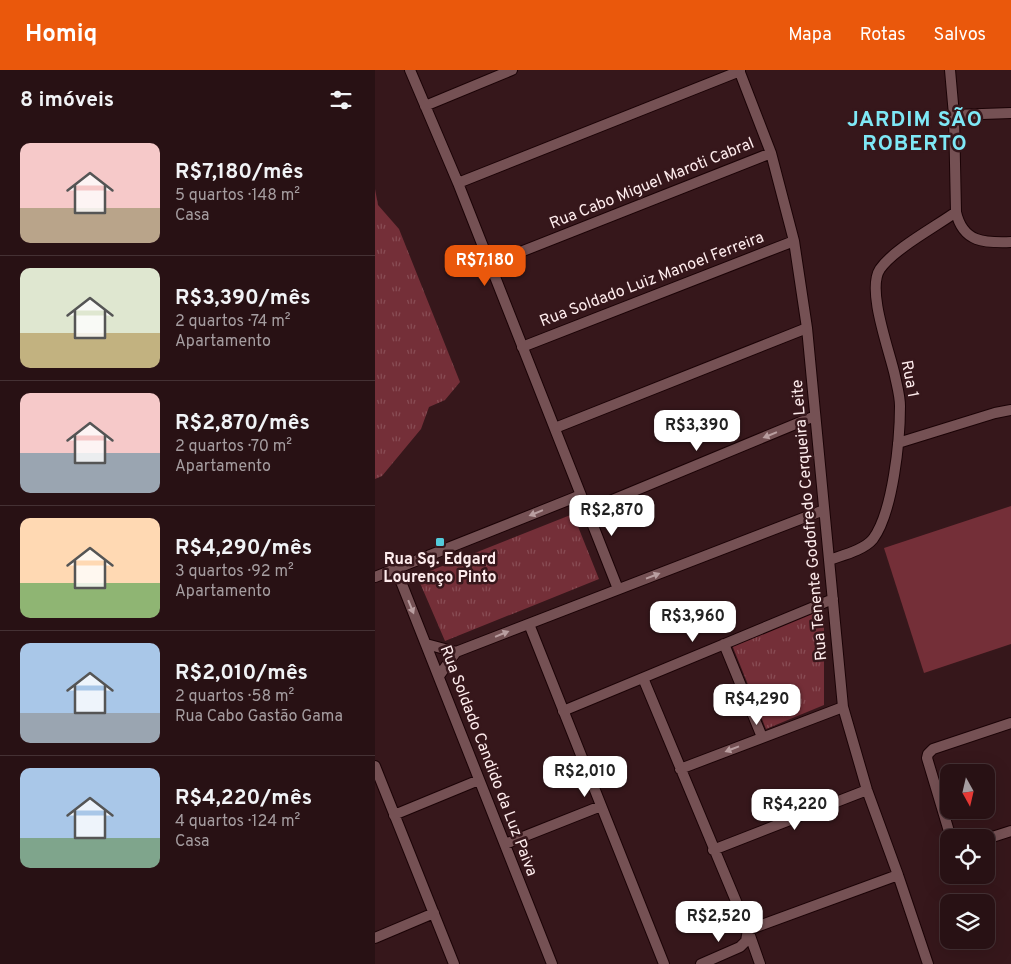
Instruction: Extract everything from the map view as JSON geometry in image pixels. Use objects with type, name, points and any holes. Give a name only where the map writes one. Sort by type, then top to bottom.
[{"type":"street","points":[[410,70],[458,183],[618,589]]},
{"type":"street","points":[[425,106],[512,70]]},
{"type":"street","points":[[458,183],[739,70]]},
{"type":"street","name":"Rua Tenente Godofredo Cerqueira Leite","points":[[739,70],[771,153],[794,241],[807,328],[843,707],[867,790],[928,964]]},
{"type":"street","points":[[950,70],[954,115],[956,212],[958,221],[965,233],[973,238],[984,242],[1011,242]]},
{"type":"street","points":[[954,115],[1011,113]]},
{"type":"street","name":"Rua Cabo Miguel Maroti Cabral","points":[[489,264],[771,153]]},
{"type":"street","name":"Rua 1","points":[[829,560],[860,548],[872,540],[885,517],[898,443],[900,404],[876,296],[875,281],[880,270],[897,253],[956,212]]},
{"type":"street","name":"Rua Soldado Luiz Manoel Ferreira","points":[[522,347],[794,241]]},
{"type":"street","points":[[555,428],[807,328]]},
{"type":"street","points":[[898,443],[995,413],[1011,410]]},
{"type":"street","points":[[588,510],[815,416]]},
{"type":"street","points":[[375,577],[581,495]]},
{"type":"street","points":[[439,676],[456,652],[824,510]]},
{"type":"street","name":"Rua Soldado Candido da Luz Paiva","points":[[396,569],[505,844],[549,963]]},
{"type":"street","points":[[563,711],[833,599]]},
{"type":"street","points":[[529,624],[664,964]]},
{"type":"street","points":[[426,644],[456,652]]},
{"type":"street","points":[[724,644],[762,737]]},
{"type":"street","points":[[643,678],[713,850],[748,930],[760,964]]},
{"type":"street","points":[[681,769],[843,707]]},
{"type":"street","points":[[948,829],[927,758],[928,754],[933,749],[1011,723]]},
{"type":"street","points":[[375,766],[454,964]]},
{"type":"street","points":[[394,815],[479,780]]},
{"type":"street","points":[[713,850],[867,790]]},
{"type":"street","points":[[505,844],[601,806]]},
{"type":"street","points":[[995,836],[1011,831]]},
{"type":"street","points":[[748,930],[898,875]]},
{"type":"street","points":[[375,938],[434,913]]},
{"type":"street","points":[[701,964],[741,947],[746,941],[748,930]]},
{"type":"green space","points":[[375,189],[378,205],[399,229],[460,382],[445,400],[429,407],[421,429],[382,476],[375,479]]},
{"type":"green space","points":[[1011,506],[1011,644],[924,673],[884,548]]},
{"type":"green space","points":[[573,514],[599,579],[445,641],[417,576]]},
{"type":"green space","points":[[824,608],[824,705],[766,729],[732,645]]},
{"type":"place","name":"Rua Sg. Edgard Lourenço Pinto","points":[[440,542]]},
{"type":"district","name":"JARDIM SÃO ROBERTO","points":[[915,132]]}]
